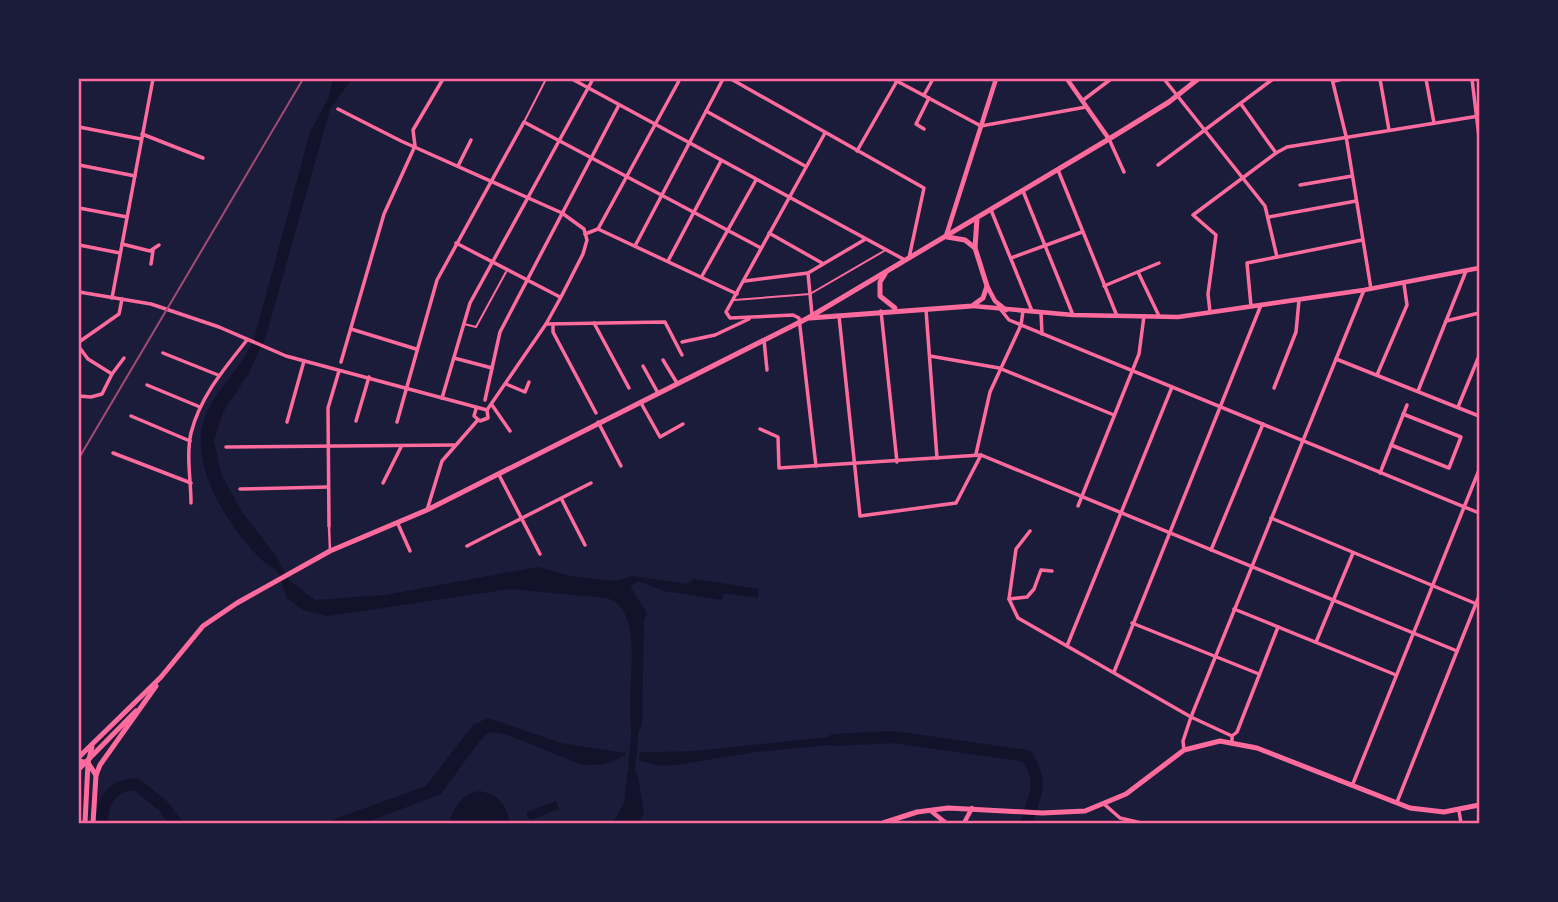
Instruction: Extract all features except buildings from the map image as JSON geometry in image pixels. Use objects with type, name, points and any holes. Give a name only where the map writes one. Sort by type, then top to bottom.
[{"type":"main road","points":[[96,775],[88,763],[79,759],[161,677],[203,626],[241,601],[330,551],[397,524],[499,475],[598,422],[801,322],[1109,139],[1177,96],[1198,79]]},
{"type":"main road","points":[[810,317],[926,307],[972,306],[983,298],[987,286],[975,248],[977,218]]},
{"type":"main road","points":[[945,236],[965,240],[975,248]]},
{"type":"main road","points":[[887,271],[880,282],[880,296],[885,303],[898,309]]},
{"type":"main road","points":[[93,823],[96,775],[109,751],[161,677]]},
{"type":"main road","points":[[79,769],[88,763],[154,690]]},
{"type":"main road","points":[[883,823],[930,810],[972,807],[1042,813],[1085,811],[1126,794],[1187,749],[1232,738],[1396,804],[1427,811],[1459,811],[1479,806]]},
{"type":"main road","points":[[85,823],[88,763],[92,747]]},
{"type":"street","points":[[112,298],[153,79]]},
{"type":"street","points":[[341,362],[384,215],[415,146],[413,130],[443,79]]},
{"type":"street","points":[[572,79],[884,251],[907,259],[925,188],[731,79]]},
{"type":"street","points":[[442,398],[470,303],[593,79]]},
{"type":"street","points":[[585,234],[598,229],[680,79]]},
{"type":"street","points":[[635,246],[723,79]]},
{"type":"street","points":[[924,95],[933,79]]},
{"type":"street","points":[[945,236],[996,79]]},
{"type":"street","points":[[1067,79],[1109,139],[1124,172]]},
{"type":"street","points":[[1082,101],[1111,79]]},
{"type":"street","points":[[1164,79],[1265,206],[1278,257]]},
{"type":"street","points":[[1157,165],[1273,79]]},
{"type":"street","points":[[1343,79],[1333,80],[1346,136],[1371,289]]},
{"type":"street","points":[[1380,79],[1389,130]]},
{"type":"street","points":[[1426,79],[1434,123]]},
{"type":"street","points":[[1472,79],[1479,137]]},
{"type":"street","points":[[858,151],[895,80],[981,126],[1086,107]]},
{"type":"street","points":[[923,129],[914,123],[929,98]]},
{"type":"street","points":[[1241,103],[1276,153]]},
{"type":"street","points":[[485,400],[500,331],[619,104]]},
{"type":"street","points":[[338,109],[562,213],[575,220],[585,234],[583,254],[547,324],[487,410],[486,420],[477,421]]},
{"type":"street","points":[[706,111],[806,166]]},
{"type":"street","points":[[1210,312],[1208,294],[1216,235],[1193,215],[1276,153],[1287,147],[1346,136],[1478,117]]},
{"type":"street","points":[[397,422],[437,279],[524,122],[761,248]]},
{"type":"street","points":[[79,127],[142,137],[203,159]]},
{"type":"street","points":[[816,467],[801,322],[793,315],[730,318],[726,312],[825,133]]},
{"type":"street","points":[[458,166],[471,140]]},
{"type":"street","points":[[668,261],[721,161]]},
{"type":"street","points":[[79,165],[135,176]]},
{"type":"street","points":[[1058,170],[1117,316]]},
{"type":"street","points":[[1300,185],[1353,176]]},
{"type":"street","points":[[702,277],[756,180]]},
{"type":"street","points":[[1023,191],[1073,315]]},
{"type":"street","points":[[1269,217],[1356,201]]},
{"type":"street","points":[[79,208],[127,217]]},
{"type":"street","points":[[991,209],[1032,311]]},
{"type":"street","points":[[598,229],[737,294]]},
{"type":"street","points":[[1011,258],[1082,232]]},
{"type":"street","points":[[769,233],[823,264]]},
{"type":"street","points":[[745,281],[808,273],[864,240]]},
{"type":"street","points":[[1251,306],[1247,262],[1362,240]]},
{"type":"street","points":[[456,243],[561,297]]},
{"type":"street","points":[[122,244],[153,251]]},
{"type":"street","points":[[79,245],[120,253]]},
{"type":"street","points":[[151,264],[153,251],[159,245]]},
{"type":"street","points":[[1104,286],[1159,263]]},
{"type":"street","points":[[972,306],[1073,315],[1158,316],[1299,300],[1404,284],[1479,268]]},
{"type":"street","points":[[1418,391],[1466,271]]},
{"type":"street","points":[[1138,272],[1158,316]]},
{"type":"street","points":[[808,273],[810,317]]},
{"type":"street","points":[[1377,375],[1407,304],[1404,284]]},
{"type":"street","points":[[987,286],[1009,320],[1479,513]]},
{"type":"street","points":[[1187,749],[1183,741],[1191,717],[1364,290]]},
{"type":"street","points":[[79,292],[151,304],[304,361],[487,410]]},
{"type":"street","points":[[111,374],[88,359],[79,344],[119,314],[122,299]]},
{"type":"street","points":[[1274,388],[1296,332],[1299,300]]},
{"type":"street","points":[[1114,672],[1261,305]]},
{"type":"street","points":[[926,307],[937,458]]},
{"type":"street","points":[[881,311],[897,462]]},
{"type":"street","points":[[839,316],[860,516],[956,503],[979,455],[999,368],[1021,325],[1023,311]]},
{"type":"street","points":[[1041,312],[1042,334]]},
{"type":"street","points":[[1446,321],[1479,313]]},
{"type":"street","points":[[1078,506],[1143,343],[1144,316]]},
{"type":"street","points":[[682,342],[715,335],[751,317]]},
{"type":"street","points":[[547,324],[554,326],[665,322],[682,355]]},
{"type":"street","points":[[594,323],[629,388]]},
{"type":"street","points":[[554,326],[553,332],[596,413]]},
{"type":"street","points":[[351,329],[416,349]]},
{"type":"street","points":[[79,335],[86,337]]},
{"type":"street","points":[[764,340],[767,370]]},
{"type":"street","points":[[191,503],[190,441],[200,407],[218,375],[248,341]]},
{"type":"street","points":[[163,352],[218,375]]},
{"type":"street","points":[[930,356],[999,368],[1114,415]]},
{"type":"street","points":[[1458,407],[1479,356]]},
{"type":"street","points":[[79,396],[102,394],[111,374],[124,358]]},
{"type":"street","points":[[453,358],[492,368]]},
{"type":"street","points":[[663,359],[677,383]]},
{"type":"street","points":[[1336,359],[1479,416]]},
{"type":"street","points":[[288,422],[304,361]]},
{"type":"street","points":[[643,366],[658,393]]},
{"type":"street","points":[[330,551],[328,408],[339,371]]},
{"type":"street","points":[[356,421],[369,377]]},
{"type":"street","points":[[506,384],[525,392],[529,382]]},
{"type":"street","points":[[147,386],[200,407]]},
{"type":"street","points":[[1067,646],[1172,387]]},
{"type":"street","points":[[640,401],[660,437],[683,424]]},
{"type":"street","points":[[492,405],[510,431]]},
{"type":"street","points":[[1380,472],[1407,405]]},
{"type":"street","points":[[477,409],[474,416],[477,421]]},
{"type":"street","points":[[1391,445],[1449,468],[1461,437],[1403,414]]},
{"type":"street","points":[[131,416],[190,441]]},
{"type":"street","points":[[427,510],[435,477],[454,445],[472,430],[477,421]]},
{"type":"street","points":[[598,422],[621,466]]},
{"type":"street","points":[[1211,550],[1263,424]]},
{"type":"street","points":[[760,429],[778,437],[779,468],[979,455],[1457,651]]},
{"type":"street","points":[[226,447],[454,445]]},
{"type":"street","points":[[383,483],[402,446]]},
{"type":"street","points":[[113,453],[191,483]]},
{"type":"street","points":[[1352,786],[1479,470]]},
{"type":"street","points":[[499,475],[540,554]]},
{"type":"street","points":[[467,545],[591,483]]},
{"type":"street","points":[[240,489],[328,487]]},
{"type":"street","points":[[562,499],[585,545]]},
{"type":"street","points":[[1271,518],[1478,605]]},
{"type":"street","points":[[397,524],[410,551]]},
{"type":"street","points":[[1030,531],[1016,549],[1009,599],[1018,618],[1232,738],[1237,732],[1278,627]]},
{"type":"street","points":[[1316,642],[1353,553]]},
{"type":"street","points":[[1009,599],[1027,597],[1034,589],[1041,570],[1052,571]]},
{"type":"street","points":[[1396,804],[1478,605],[1479,596]]},
{"type":"street","points":[[1234,609],[1396,675]]},
{"type":"street","points":[[1132,623],[1259,674]]},
{"type":"street","points":[[1104,804],[1120,817],[1141,823]]},
{"type":"street","points":[[964,823],[972,807]]},
{"type":"street","points":[[930,810],[946,823]]},
{"type":"street","points":[[1459,811],[1461,823]]},
{"type":"lane","points":[[524,122],[546,79]]},
{"type":"lane","points":[[733,300],[810,294],[884,251]]},
{"type":"lane","points":[[463,323],[476,327],[507,271]]},
{"type":"shaded area","points":[[333,79],[352,79],[330,109],[266,336],[249,373],[223,412],[214,440],[221,474],[242,512],[275,555],[290,581],[315,600],[385,595],[538,567],[570,576],[615,581],[632,576],[687,584],[694,579],[759,589],[758,598],[724,593],[722,600],[664,591],[638,581],[630,586],[647,613],[644,620],[642,725],[634,740],[631,724],[632,660],[628,621],[620,607],[607,598],[510,589],[328,616],[303,610],[287,598],[278,572],[249,547],[214,494],[202,454],[201,435],[205,417],[255,336],[310,132],[328,99]]},
{"type":"shaded area","points":[[488,718],[561,743],[624,753],[695,751],[848,735],[849,743],[756,752],[676,765],[661,766],[622,756],[607,763],[582,765],[508,735],[493,732],[486,734],[475,747],[441,794],[364,823],[324,823],[426,786],[473,725]]},
{"type":"shaded area","points":[[631,767],[638,775],[644,815],[638,823],[613,823],[624,803],[627,774]]},
{"type":"shaded area","points":[[480,791],[500,801],[509,823],[448,823],[463,798]]},
{"type":"shaded area","points":[[556,801],[559,809],[530,820],[527,816],[527,812]]},
{"type":"pier","points":[[626,749],[640,750],[639,764],[624,760]]},
{"type":"waterway","points":[[631,775],[635,731]]},
{"type":"waterway","points":[[834,740],[893,737],[1027,756],[1037,782],[1026,823]]},
{"type":"waterway","points":[[102,823],[104,807],[110,795],[121,787],[136,784],[163,806],[176,823]]},
{"type":"railway","points":[[79,458],[303,79]]}]
